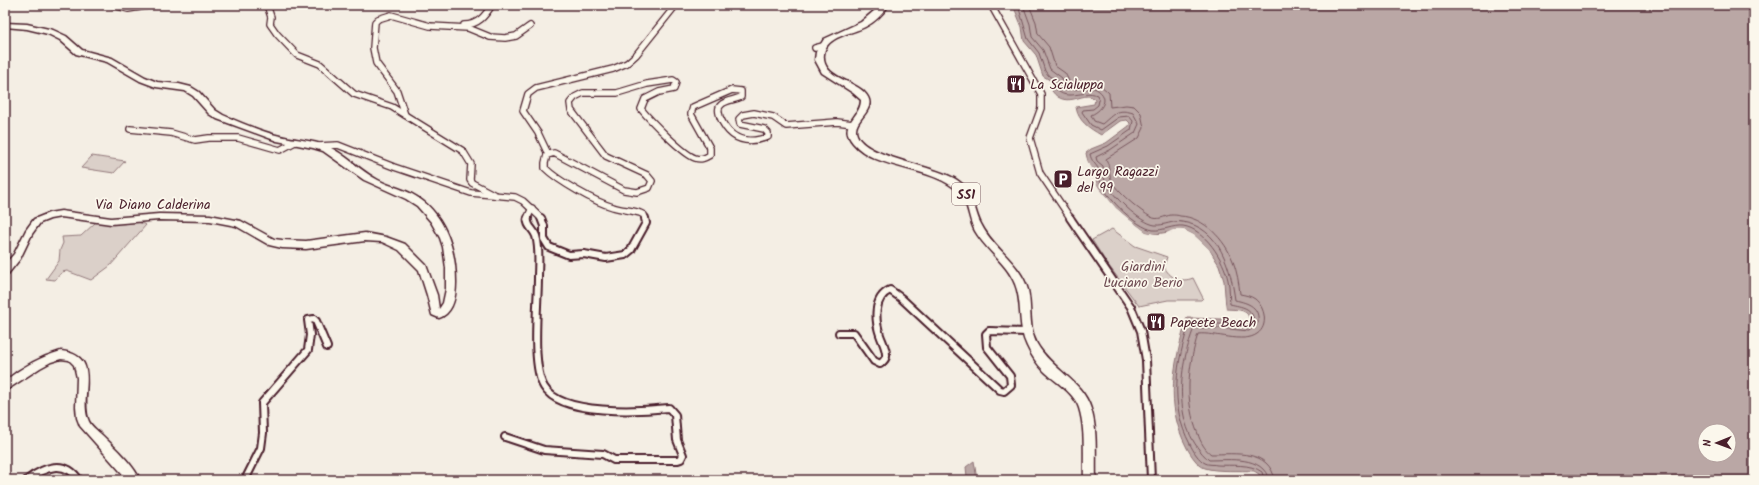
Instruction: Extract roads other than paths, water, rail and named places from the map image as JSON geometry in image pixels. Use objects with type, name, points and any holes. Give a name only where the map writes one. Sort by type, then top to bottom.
[{"type":"main road","points":[[852,124],[860,116],[866,102],[859,93],[836,80],[820,66],[819,47],[834,36],[861,26],[875,16],[886,5]]},
{"type":"main road","name":"Via Diano Calderina","points":[[5,25],[29,27],[52,33],[64,39],[79,52],[100,56],[114,62],[129,73],[157,84],[184,88],[191,91],[207,108],[219,117],[278,138],[318,146],[334,154],[358,173],[375,183],[407,195],[420,204],[432,216],[442,230],[451,265],[451,291],[448,304],[444,311],[439,314],[435,312],[432,296],[423,268],[402,247],[383,239],[365,237],[306,245],[282,244],[272,242],[238,223],[210,218],[159,217],[111,221],[61,214],[49,216],[37,221],[29,232],[17,256],[5,271]]},
{"type":"main road","name":"SS1","points":[[852,124],[852,136],[866,149],[942,177],[955,183],[968,196],[977,227],[988,243],[1013,269],[1021,284],[1026,332],[1041,360],[1070,387],[1084,407],[1087,420],[1090,480]]},
{"type":"main road","points":[[5,387],[24,372],[44,360],[59,355],[71,356],[79,362],[82,376],[81,405],[84,423],[135,480]]},
{"type":"street","points":[[114,5],[128,9],[152,5]]},
{"type":"street","points":[[267,5],[271,16],[270,24],[277,34],[297,54],[320,64],[354,94],[392,107],[462,151],[468,157],[472,168],[470,180],[472,184],[490,191],[495,195]]},
{"type":"street","points":[[451,27],[475,24],[483,18],[492,5]]},
{"type":"street","points":[[318,146],[338,145],[471,193],[515,197],[532,208],[541,217],[544,226],[544,239],[549,247],[570,255],[584,254],[606,258],[625,255],[631,250],[646,223],[644,215],[637,211],[611,207],[604,204],[554,175],[545,168],[544,164],[548,154],[538,133],[523,112],[525,100],[528,94],[536,88],[613,69],[627,63],[636,55],[652,32],[676,5]]},
{"type":"street","points":[[992,5],[1041,94],[1041,108],[1030,138],[1040,173],[1132,307],[1141,331],[1148,390],[1152,480]]},
{"type":"street","points":[[405,115],[397,91],[376,63],[373,48],[375,22],[378,19],[391,15],[416,24],[468,28],[490,37],[506,38],[516,36],[520,31],[530,26]]},
{"type":"street","points":[[548,154],[554,153],[624,190],[635,193],[642,192],[649,188],[652,180],[647,175],[606,156],[579,118],[571,110],[570,103],[575,97],[583,93],[617,93],[669,79],[676,82],[674,89],[659,92],[645,99],[641,109],[648,118],[689,155],[696,159],[706,158],[710,155],[710,148],[691,114],[693,107],[732,90],[741,91],[741,97],[737,100],[722,103],[718,111],[730,134],[742,139],[751,141],[768,137],[768,133],[764,129],[740,124],[739,119],[743,115],[754,113],[773,117],[786,126],[836,122],[852,124]]},
{"type":"street","points":[[130,129],[159,133],[172,132],[195,140],[209,138],[238,138],[280,150],[295,142]]},
{"type":"street","points":[[505,437],[544,450],[603,454],[614,460],[678,460],[681,459],[683,455],[677,439],[677,421],[675,414],[669,408],[634,412],[602,410],[571,403],[551,396],[544,388],[537,351],[537,246],[535,233],[528,226],[527,220],[532,208]]},
{"type":"street","points":[[839,333],[854,333],[874,361],[880,364],[884,362],[887,356],[877,327],[876,310],[884,292],[890,290],[901,298],[1000,390],[1004,390],[1011,385],[1010,376],[987,347],[985,342],[986,336],[989,331],[1026,332]]},
{"type":"street","points":[[245,480],[261,448],[263,433],[262,403],[308,350],[310,335],[308,320],[314,319],[318,322],[319,331],[327,347]]},
{"type":"street","points":[[28,480],[39,471],[53,466],[62,467],[72,471],[79,480]]},
{"type":"water","points":[[1013,5],[1754,5],[1754,480],[1260,480],[1259,474],[1254,471],[1216,470],[1202,467],[1197,463],[1187,448],[1180,432],[1175,415],[1173,399],[1175,367],[1187,318],[1221,319],[1247,322],[1250,320],[1249,316],[1241,310],[1226,309],[1224,281],[1219,265],[1209,249],[1194,235],[1184,230],[1155,234],[1146,232],[1116,208],[1099,188],[1096,183],[1096,175],[1088,163],[1086,153],[1091,149],[1106,143],[1129,126],[1130,123],[1127,120],[1120,121],[1101,135],[1092,130],[1079,116],[1076,107],[1094,104],[1095,100],[1087,96],[1070,100],[1058,97],[1052,91],[1055,83],[1043,76],[1036,55],[1024,41],[1022,27]]},
{"type":"water","points":[[974,461],[977,480],[971,480],[967,477],[966,467]]},
{"type":"place","name":"La Scialuppa","points":[[1016,84]]},
{"type":"place","name":"Largo Ragazzi del 99","points":[[1063,179]]},
{"type":"place","name":"Papeete Beach","points":[[1156,322]]},
{"type":"park label","name":"Giardini Luciano Berio","points":[[1143,274]]}]
